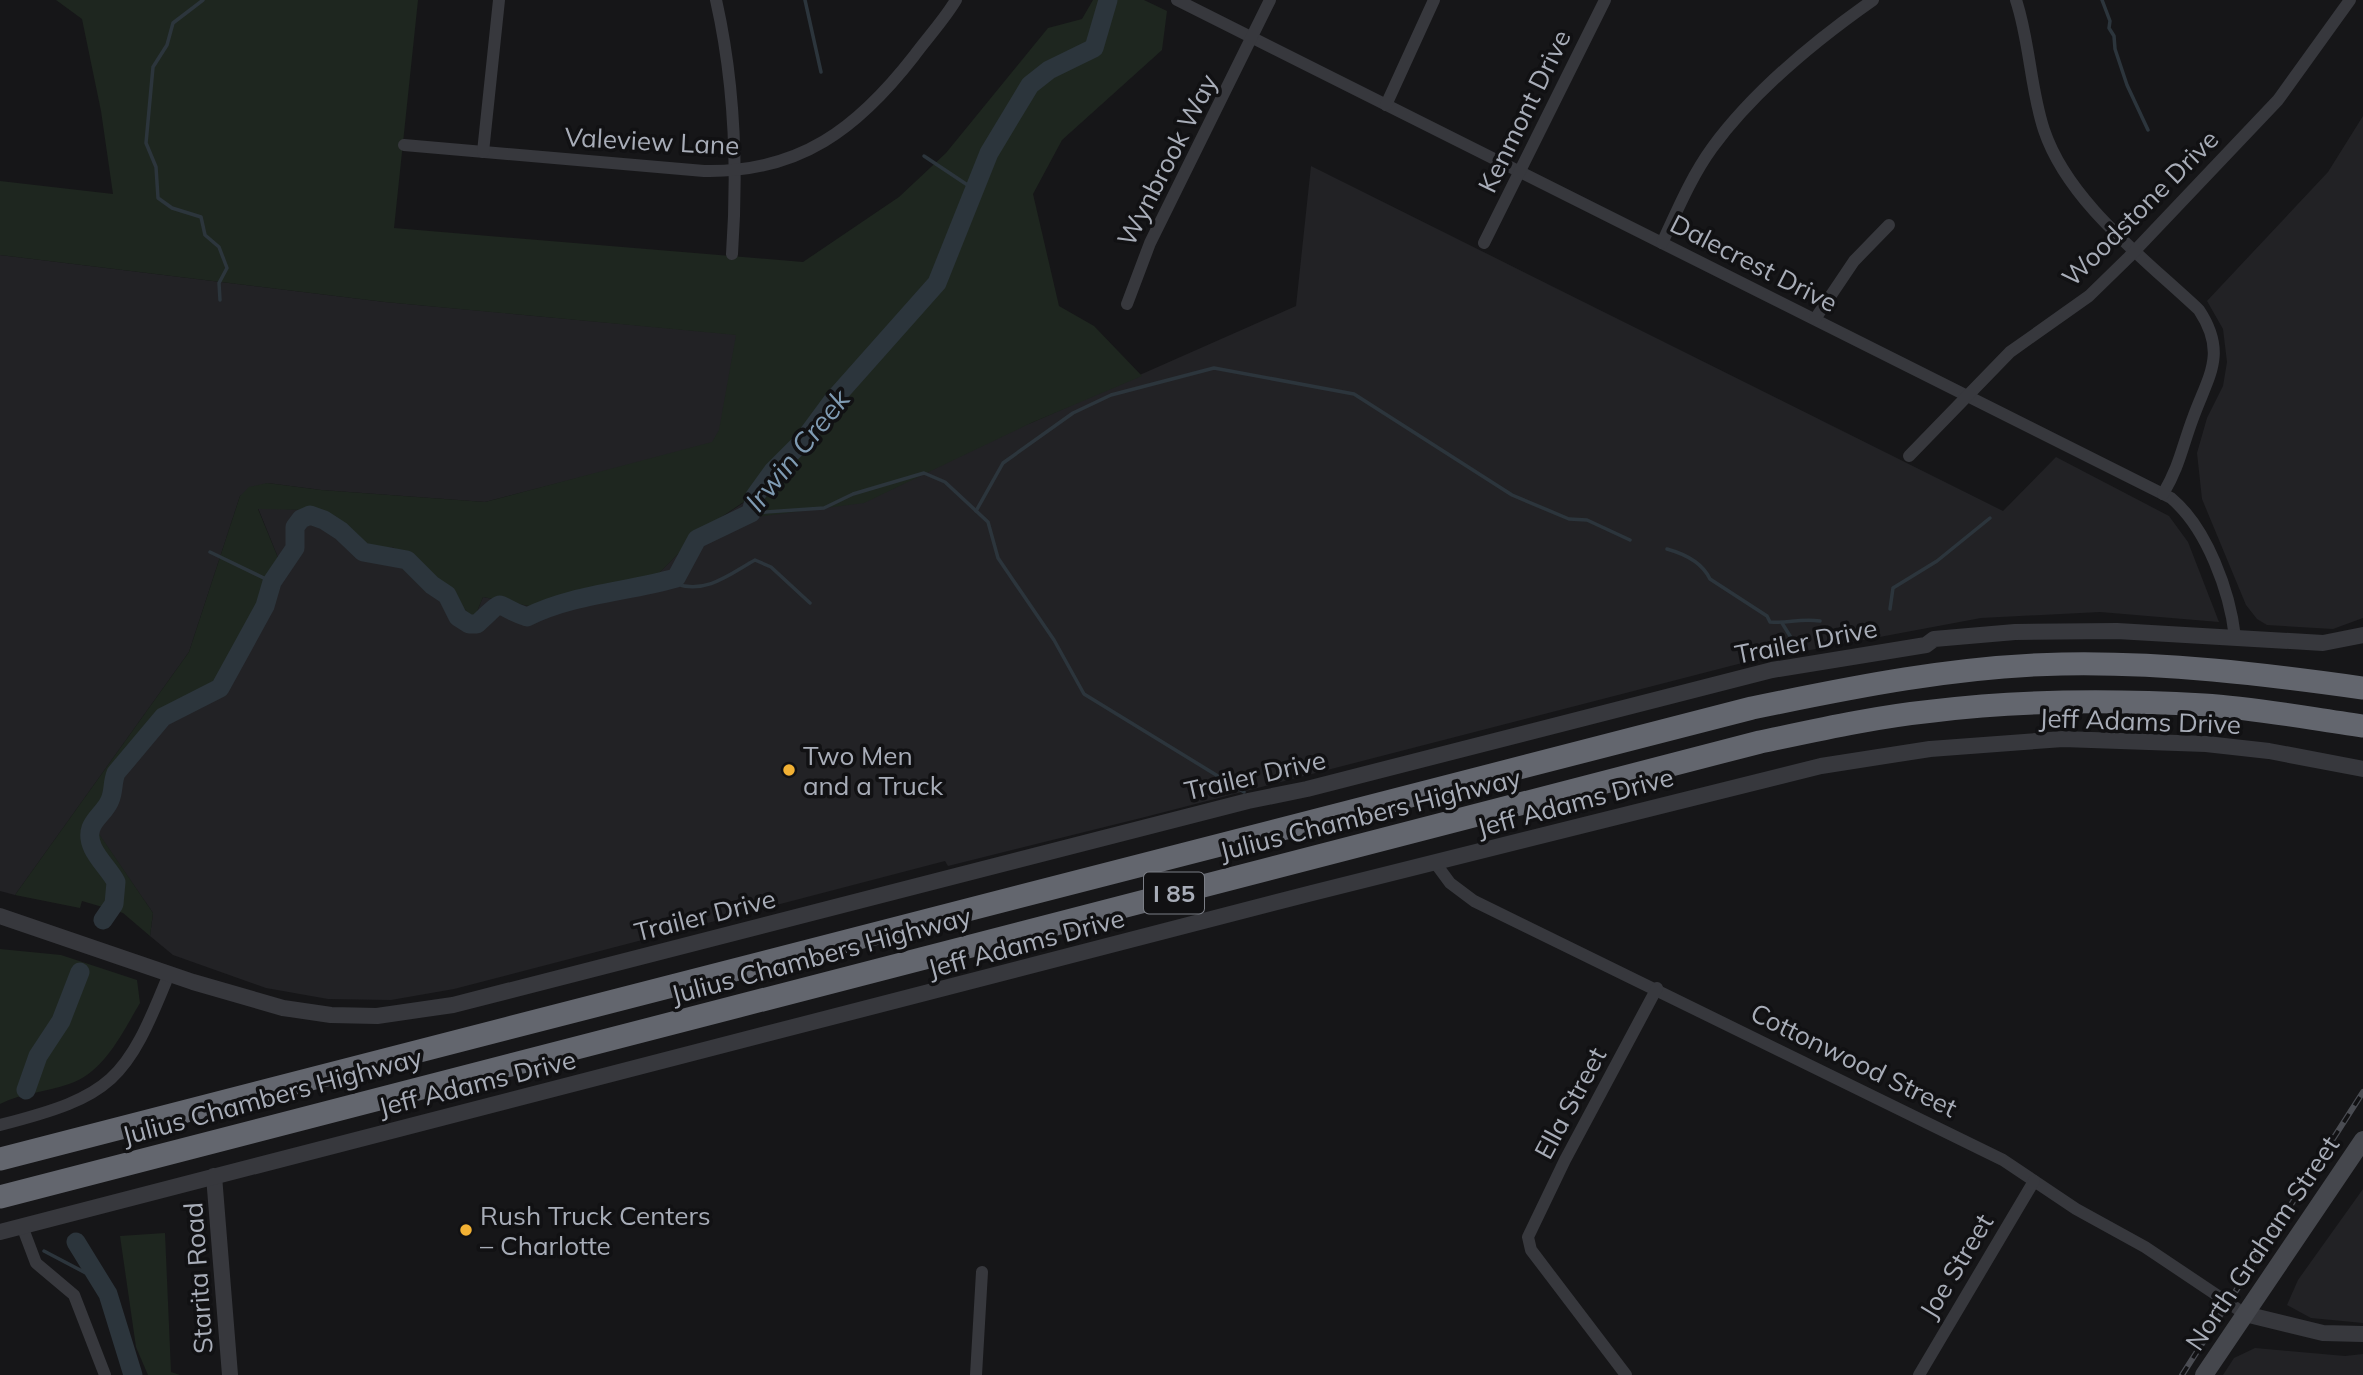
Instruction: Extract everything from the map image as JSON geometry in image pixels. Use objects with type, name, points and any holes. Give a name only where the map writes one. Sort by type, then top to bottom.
[{"type":"highway","name":"Julius Chambers Highway","points":[[0,1159],[1752,708],[1826,692],[1897,680],[2059,664],[2233,670],[2363,688]]},
{"type":"highway","name":"Julius Chambers Highway","points":[[0,1198],[239,1133],[1760,742],[1833,726],[1961,708],[2135,703],[2206,705],[2363,726]]},
{"type":"main road","name":"North Graham Street","points":[[2204,1375],[2363,1140]]},
{"type":"street","points":[[483,152],[499,0]]},
{"type":"street","points":[[716,0],[729,73],[736,171],[732,254]]},
{"type":"street","name":"Valeview Lane","points":[[404,145],[704,171],[736,171],[788,159],[815,147],[851,125],[889,89],[956,0]]},
{"type":"street","name":"Dalecrest Drive","points":[[1177,0],[2163,494],[2181,506],[2201,534],[2227,598],[2235,637]]},
{"type":"street","name":"Wynbrook Way","points":[[1127,304],[1150,243],[1270,0]]},
{"type":"street","points":[[1386,105],[1434,0]]},
{"type":"street","name":"Kenmont Drive","points":[[1484,243],[1605,0]]},
{"type":"street","points":[[1662,243],[1694,177],[1722,135],[1812,46],[1873,0]]},
{"type":"street","points":[[2016,0],[2039,112],[2054,155],[2075,189],[2199,310],[2211,332],[2214,350],[2211,381],[2192,421],[2182,459],[2163,494]]},
{"type":"street","name":"Woodstone Drive","points":[[1909,456],[2010,352],[2089,296],[2136,250],[2278,100],[2350,0]]},
{"type":"street","points":[[1815,319],[1854,261],[1889,225]]},
{"type":"street","name":"Trailer Drive","points":[[169,974],[252,1000],[315,1014],[377,1016],[411,1013],[453,1005],[1211,810],[1307,789],[1772,670],[1926,645],[1934,639],[2015,632],[2127,631],[2323,643],[2363,635]]},
{"type":"street","name":"Jeff Adams Drive","points":[[0,1232],[1785,774],[1894,753],[1996,742],[2127,740],[2206,744],[2269,751],[2363,769]]},
{"type":"street","name":"Cottonwood Street","points":[[1436,864],[1450,883],[1474,901],[1657,988],[2004,1160],[2080,1212],[2145,1247],[2245,1314]]},
{"type":"street","points":[[0,916],[169,974],[141,1040],[127,1063],[110,1081],[65,1108],[0,1125]]},
{"type":"street","name":"Ella Street","points":[[1626,1375],[1531,1250],[1529,1242],[1531,1229],[1560,1171],[1657,988]]},
{"type":"street","name":"Starita Road","points":[[214,1177],[230,1375]]},
{"type":"street","name":"Joe Street","points":[[1919,1375],[2034,1181]]},
{"type":"street","points":[[22,1226],[36,1263],[74,1295],[105,1375]]},
{"type":"street","points":[[976,1375],[982,1272]]},
{"type":"street","points":[[2245,1314],[2323,1333],[2363,1334]]},
{"type":"shaded area","points":[[56,0],[418,0],[394,228],[803,262],[899,197],[946,153],[1048,28],[1082,19],[1093,0],[1144,0],[1167,11],[1162,50],[1062,140],[1033,194],[1059,306],[1094,326],[1142,376],[1031,423],[864,503],[748,518],[748,499],[701,531],[655,577],[534,607],[483,597],[474,619],[416,559],[392,547],[361,551],[312,510],[258,509],[281,565],[267,585],[243,651],[210,696],[161,722],[119,767],[113,801],[93,825],[153,913],[150,936],[123,913],[82,901],[80,908],[15,895],[189,652],[240,496],[249,487],[267,483],[321,490],[485,502],[712,442],[719,430],[736,335],[385,302],[0,255],[0,181],[113,194],[101,111],[82,19]]},
{"type":"shaded area","points":[[2363,116],[2363,618],[2333,629],[2267,625],[2257,619],[2246,605],[2202,499],[2197,453],[2207,418],[2223,386],[2227,362],[2223,329],[2207,301],[2328,172]]},
{"type":"shaded area","points":[[1311,166],[2003,511],[2056,457],[2169,516],[2188,542],[2219,622],[2100,612],[1981,618],[1746,662],[1145,817],[948,866],[945,861],[454,989],[391,1000],[328,999],[266,988],[173,955],[150,936],[153,913],[93,826],[113,801],[119,767],[161,722],[210,696],[243,651],[267,585],[281,565],[258,508],[312,510],[361,550],[392,547],[416,559],[474,619],[483,597],[534,607],[655,577],[701,531],[749,499],[748,518],[1031,423],[1296,306]]},
{"type":"shaded area","points":[[0,255],[385,302],[785,339],[765,430],[485,502],[321,490],[267,483],[240,496],[189,652],[15,895],[0,891]]},
{"type":"shaded area","points":[[0,949],[61,955],[137,980],[140,1003],[111,1051],[81,1079],[0,1104]]},
{"type":"shaded area","points":[[2363,1189],[2363,1323],[2311,1318],[2287,1305],[2298,1280]]},
{"type":"shaded area","points":[[165,1233],[171,1372],[180,1375],[148,1375],[136,1347],[120,1236]]},
{"type":"shaded area","points":[[2255,1348],[2345,1356],[2363,1354],[2363,1375],[2223,1375],[2234,1358]]},
{"type":"waterway","points":[[203,0],[173,23],[167,45],[153,67],[146,143],[156,167],[158,198],[172,208],[201,217],[205,235],[219,247],[227,268],[219,283],[220,300]]},
{"type":"waterway","points":[[805,0],[821,72]]},
{"type":"waterway","name":"Irwin Creek","points":[[103,920],[114,904],[116,882],[94,850],[90,835],[93,824],[110,800],[116,773],[163,717],[220,688],[265,606],[272,582],[295,548],[295,527],[301,519],[310,515],[324,520],[341,531],[363,552],[407,560],[432,585],[447,595],[458,617],[469,624],[477,624],[500,605],[527,617],[581,598],[676,578],[697,539],[751,513],[755,496],[773,471],[803,441],[834,399],[937,283],[989,153],[1030,85],[1049,70],[1094,48],[1108,0]]},
{"type":"waterway","points":[[2102,0],[2127,85],[2148,130]]},
{"type":"waterway","points":[[924,156],[975,190]]},
{"type":"waterway","points":[[976,511],[1003,463],[1073,413],[1111,395],[1214,368],[1354,394],[1512,495],[1569,519],[1587,520],[1630,540]]},
{"type":"waterway","points":[[751,513],[824,508],[853,494],[924,473],[945,482],[988,522],[998,558],[1054,640],[1084,694],[1244,792]]},
{"type":"waterway","points":[[1890,609],[1893,588],[1937,561],[1990,518]]},
{"type":"waterway","points":[[1667,549],[1692,560],[1710,579],[1767,616],[1770,622],[1820,621]]},
{"type":"waterway","points":[[210,552],[272,582]]},
{"type":"waterway","points":[[676,578],[676,584],[708,584],[755,560],[771,567],[810,603]]},
{"type":"waterway","points":[[1782,623],[1795,644]]},
{"type":"waterway","name":"Irwin Creek","points":[[26,1090],[38,1056],[61,1021],[80,972]]},
{"type":"waterway","name":"Irwin Creek","points":[[76,1242],[108,1294],[133,1375]]},
{"type":"waterway","points":[[44,1251],[101,1281]]},
{"type":"railway","points":[[2182,1375],[2363,1092]]},
{"type":"place","name":"Two Men and a Truck","points":[[789,770]]},
{"type":"place","name":"Rush Truck Centers – Charlotte","points":[[466,1230]]}]
